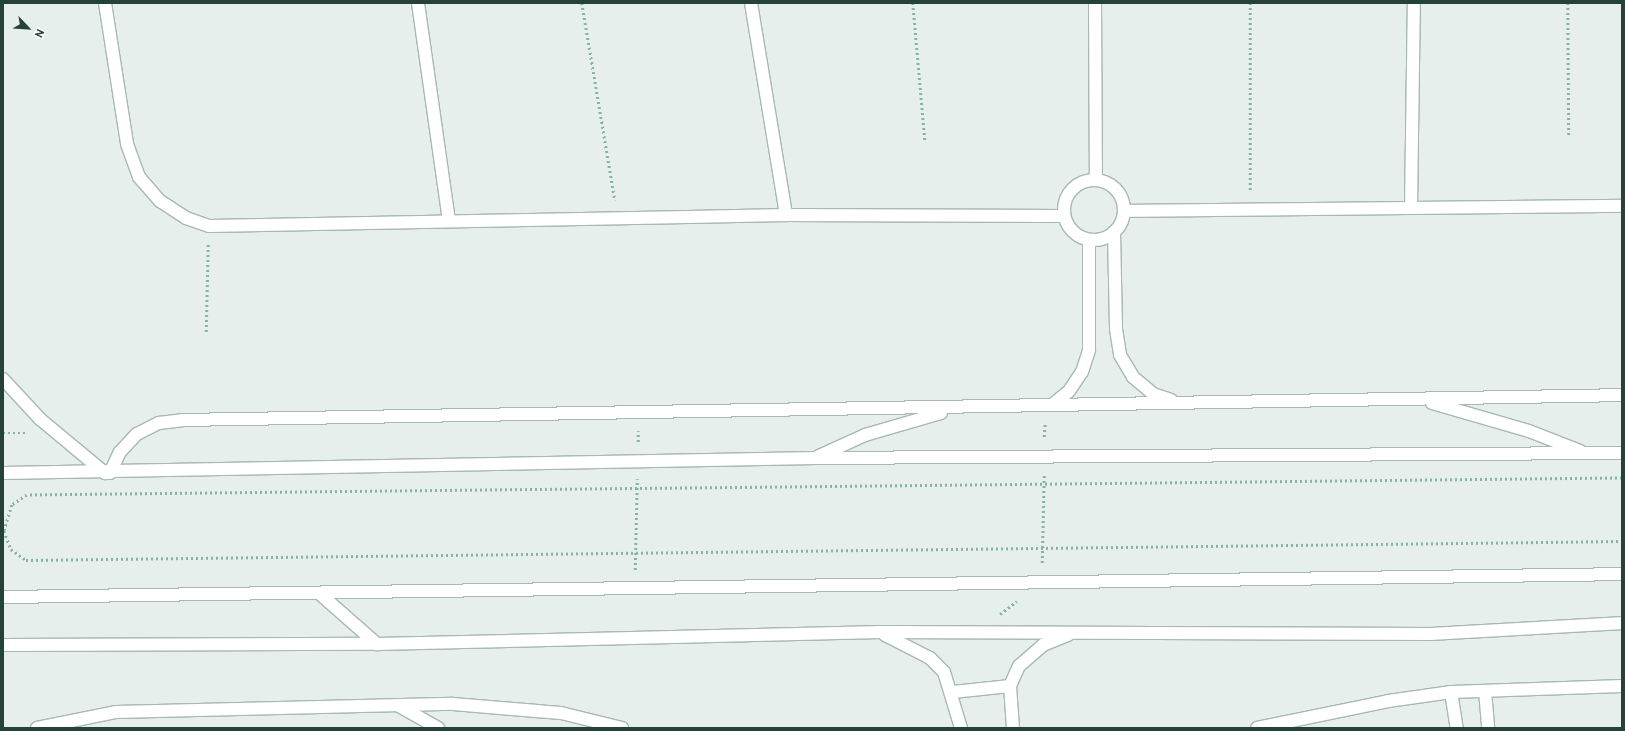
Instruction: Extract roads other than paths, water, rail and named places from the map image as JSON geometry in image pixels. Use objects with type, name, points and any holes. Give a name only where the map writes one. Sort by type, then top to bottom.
[{"type":"street","points":[[105,3],[127,144],[139,177],[160,201],[186,218],[209,226],[449,220],[786,215],[1064,216]]},
{"type":"street","points":[[418,3],[449,220]]},
{"type":"street","points":[[751,3],[786,215]]},
{"type":"street","points":[[1095,3],[1096,179]]},
{"type":"street","points":[[1411,208],[1414,3]]},
{"type":"street","points":[[1114,232],[1089,240],[1073,231],[1064,216],[1068,194],[1085,180],[1096,179],[1116,190],[1124,211],[1114,232],[1116,328],[1120,355],[1138,382],[1153,394],[1178,403]]},
{"type":"street","points":[[1124,211],[1622,206]]},
{"type":"street","points":[[1048,405],[1069,391],[1082,372],[1089,350],[1089,240]]},
{"type":"street","points":[[3,379],[40,419],[107,473]]},
{"type":"street","points":[[107,473],[120,452],[138,434],[159,424],[182,420],[1622,395]]},
{"type":"street","points":[[1414,399],[1508,424],[1584,453]]},
{"type":"street","points":[[816,458],[865,435],[916,418],[969,407]]},
{"type":"street","points":[[3,473],[107,473],[816,458],[1622,453]]},
{"type":"street","points":[[3,597],[634,590],[1622,574]]},
{"type":"street","points":[[320,594],[377,644]]},
{"type":"street","points":[[3,645],[377,644],[881,632],[970,635],[1075,632],[1432,634],[1622,623]]},
{"type":"street","points":[[881,632],[930,658],[944,672],[953,692],[961,728]]},
{"type":"street","points":[[1013,728],[1010,686],[1029,655],[1075,632]]},
{"type":"street","points":[[953,692],[1010,686]]},
{"type":"street","points":[[1257,728],[1388,700],[1451,692],[1622,686]]},
{"type":"street","points":[[1485,691],[1488,728]]},
{"type":"street","points":[[1451,692],[1457,728]]},
{"type":"street","points":[[400,706],[438,728]]},
{"type":"street","points":[[37,728],[116,712],[400,706],[507,706],[561,713],[622,728]]}]
